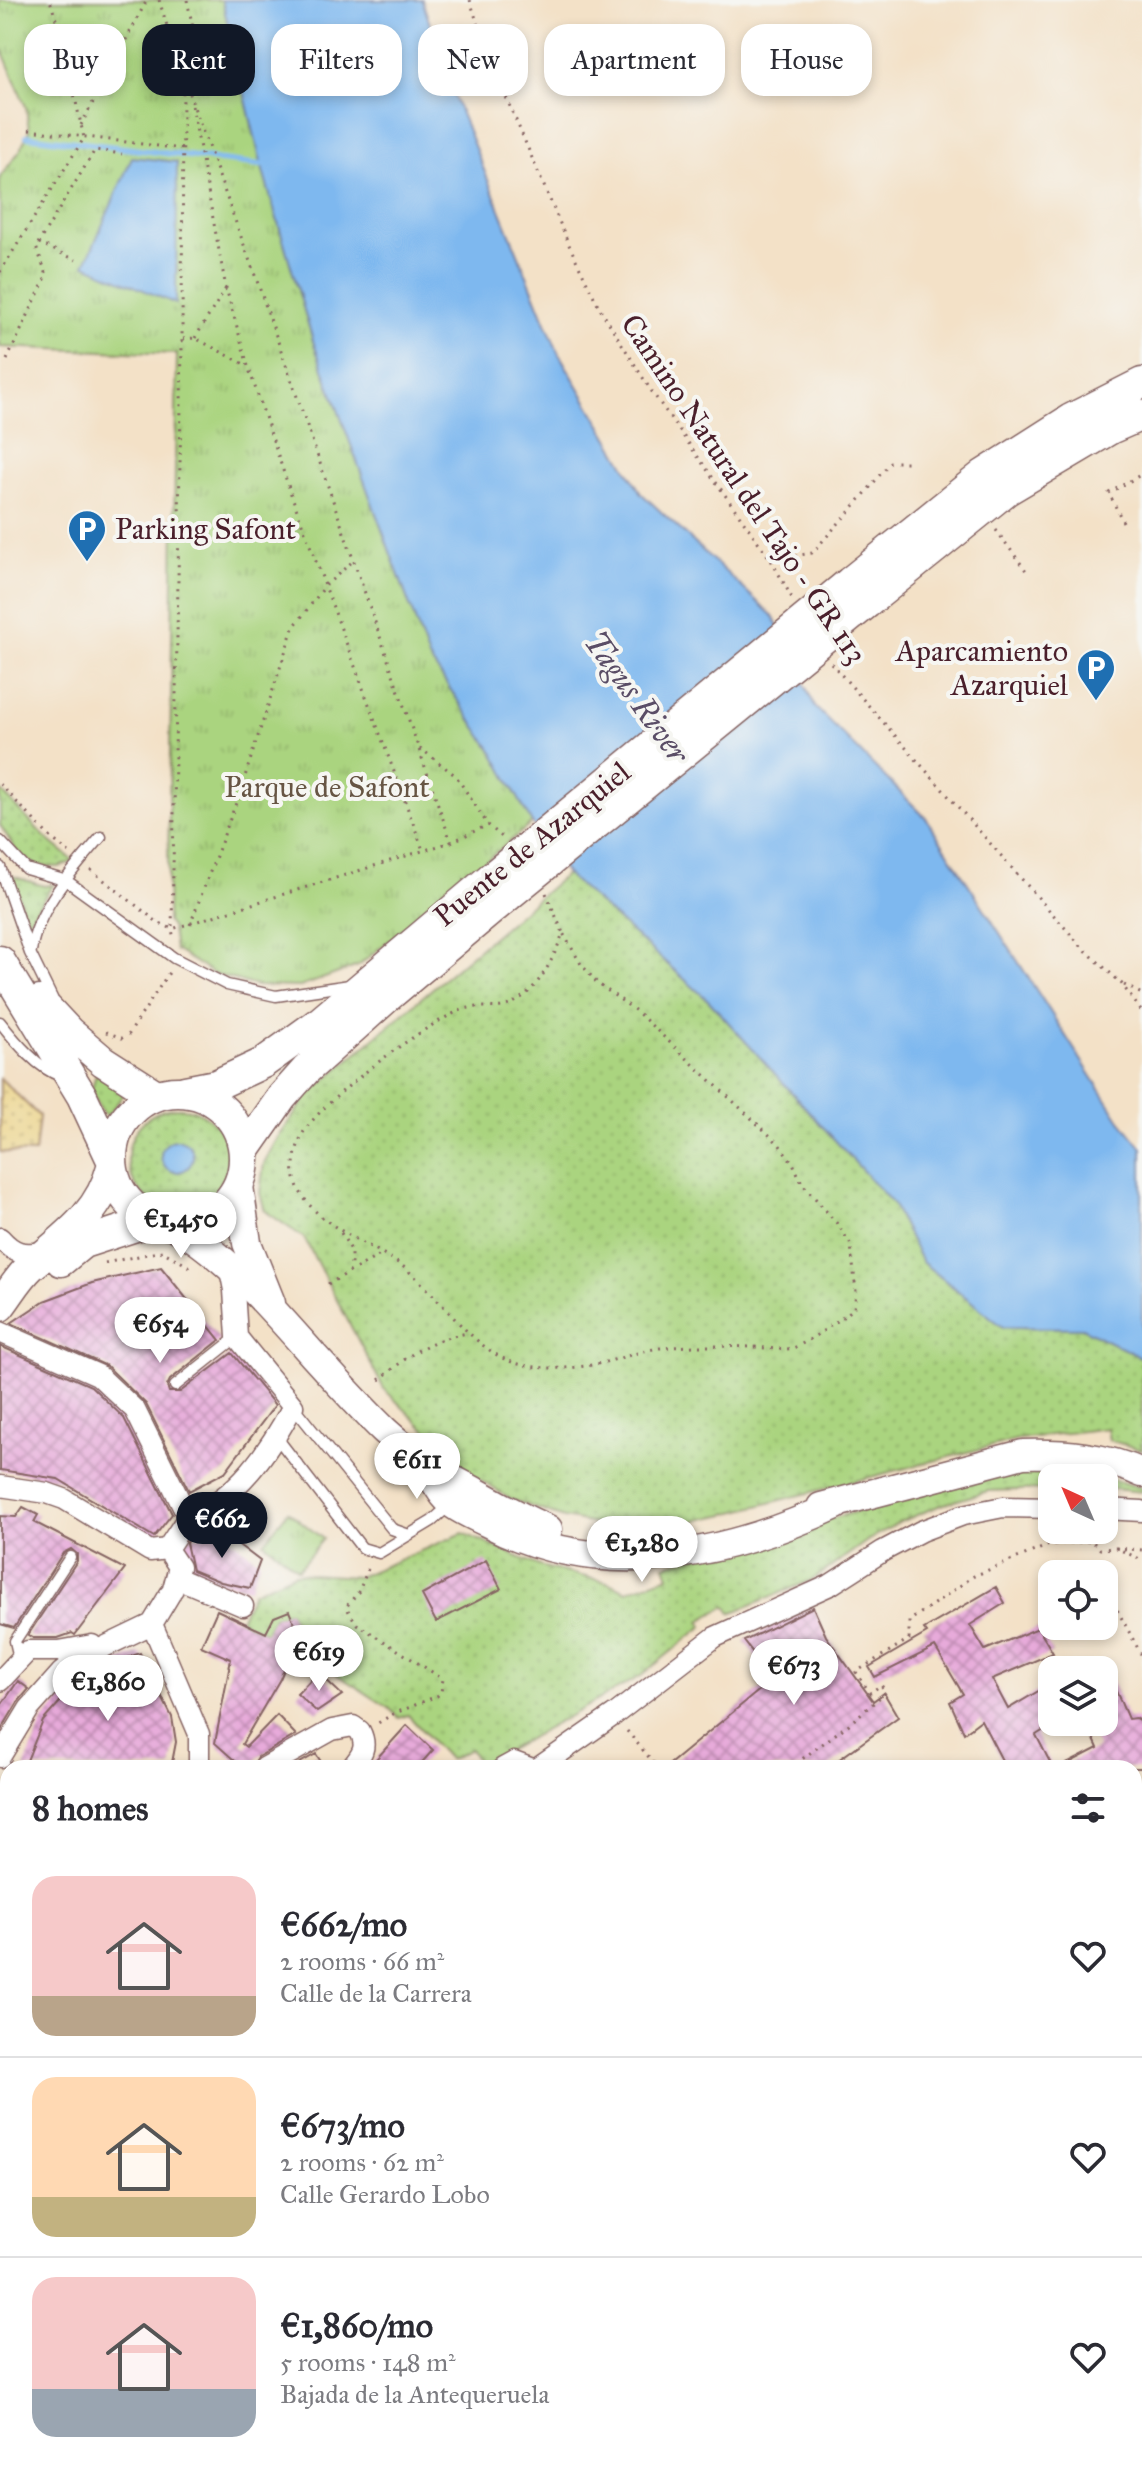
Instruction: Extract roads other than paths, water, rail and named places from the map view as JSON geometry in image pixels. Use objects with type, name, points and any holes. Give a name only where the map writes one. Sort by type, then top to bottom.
[{"type":"main road","name":"Puente de Azarquiel","points":[[171,1093],[216,1085],[263,1063],[320,1022],[364,983],[501,886],[858,592],[983,475],[1071,419],[1142,383]]},
{"type":"main road","name":"Puente de Azarquiel","points":[[858,592],[1007,490],[1110,429],[1142,415]]},
{"type":"main road","name":"Puente de Azarquiel","points":[[245,1150],[282,1097],[306,1070],[392,993],[501,886]]},
{"type":"main road","points":[[0,961],[69,1032],[103,1061],[171,1093],[207,1097],[225,1110],[238,1128],[245,1150],[239,1186],[227,1203],[211,1216],[191,1223],[162,1222],[83,1243],[0,1308]]},
{"type":"main road","points":[[0,961],[98,1126],[117,1184],[126,1199],[138,1211],[162,1222]]},
{"type":"main road","points":[[0,1308],[30,1267],[51,1252],[101,1199],[112,1162],[114,1137],[123,1119],[138,1104],[171,1093]]},
{"type":"street","points":[[239,1186],[247,1243],[275,1311]]},
{"type":"street","points":[[162,1222],[212,1251],[275,1311],[354,1400],[424,1467],[452,1504],[528,1542],[556,1551],[608,1558],[655,1557],[714,1547],[803,1521],[836,1505]]},
{"type":"street","points":[[0,1238],[10,1249],[24,1254],[51,1252]]},
{"type":"street","points":[[167,1549],[188,1517],[210,1509],[233,1492],[293,1406],[237,1337],[230,1270]]},
{"type":"street","points":[[0,1332],[98,1375],[128,1403],[135,1410],[188,1517]]},
{"type":"street","points":[[424,1467],[458,1479],[477,1494],[548,1529],[594,1539],[639,1541],[682,1538],[743,1527],[1023,1454],[1051,1453],[1095,1458],[1142,1473]]},
{"type":"street","points":[[0,1486],[55,1496],[150,1551],[167,1549]]},
{"type":"street","points":[[549,1760],[715,1637],[830,1585],[921,1531],[963,1515],[1003,1507],[1038,1508]]},
{"type":"street","points":[[1118,1510],[1142,1511]]},
{"type":"street","points":[[0,1757],[29,1709],[62,1672],[77,1660],[152,1624],[174,1587],[179,1567],[167,1549]]},
{"type":"street","points":[[174,1587],[243,1606]]},
{"type":"street","points":[[152,1624],[199,1734],[199,1760]]},
{"type":"street","points":[[0,1681],[28,1651],[59,1651],[120,1640]]},
{"type":"street","points":[[278,1760],[332,1730],[353,1726],[360,1731],[365,1746],[358,1760]]},
{"type":"lane","points":[[30,953],[42,914],[101,837]]},
{"type":"lane","points":[[0,841],[26,869],[67,881],[174,958],[227,985],[276,996],[364,983]]},
{"type":"lane","points":[[0,867],[30,953],[69,1032]]},
{"type":"lane","points":[[0,1022],[12,1037],[53,1073],[71,1078]]},
{"type":"lane","points":[[175,1386],[237,1337]]},
{"type":"lane","points":[[293,1406],[392,1529],[409,1535]]},
{"type":"lane","points":[[278,1431],[281,1443],[362,1548],[379,1553],[440,1515],[452,1504]]},
{"type":"lane","points":[[19,1658],[15,1641],[70,1557]]},
{"type":"water","name":"Tagus River","points":[[222,0],[422,0],[430,24],[418,24],[418,96],[454,96],[558,352],[641,493],[774,617],[815,707],[926,818],[1119,1119],[1142,1148],[1142,1358],[1082,1328],[1003,1327],[922,1262],[892,1203],[709,1001],[566,874],[532,823],[493,752],[429,658],[314,344],[264,175],[245,96],[255,96],[255,24],[228,24]]},
{"type":"water","points":[[132,157],[177,162],[176,304],[85,265]]},
{"type":"water","points":[[177,1140],[189,1144],[193,1156],[189,1168],[177,1172],[165,1168],[161,1156],[165,1144]]},
{"type":"waterway","points":[[27,136],[269,166]]},
{"type":"place","name":"Parking Safont","points":[[87,563]]},
{"type":"place","name":"Aparcamiento Azarquiel","points":[[1096,702]]},
{"type":"park label","name":"Parque de Safont","points":[[327,787]]}]
